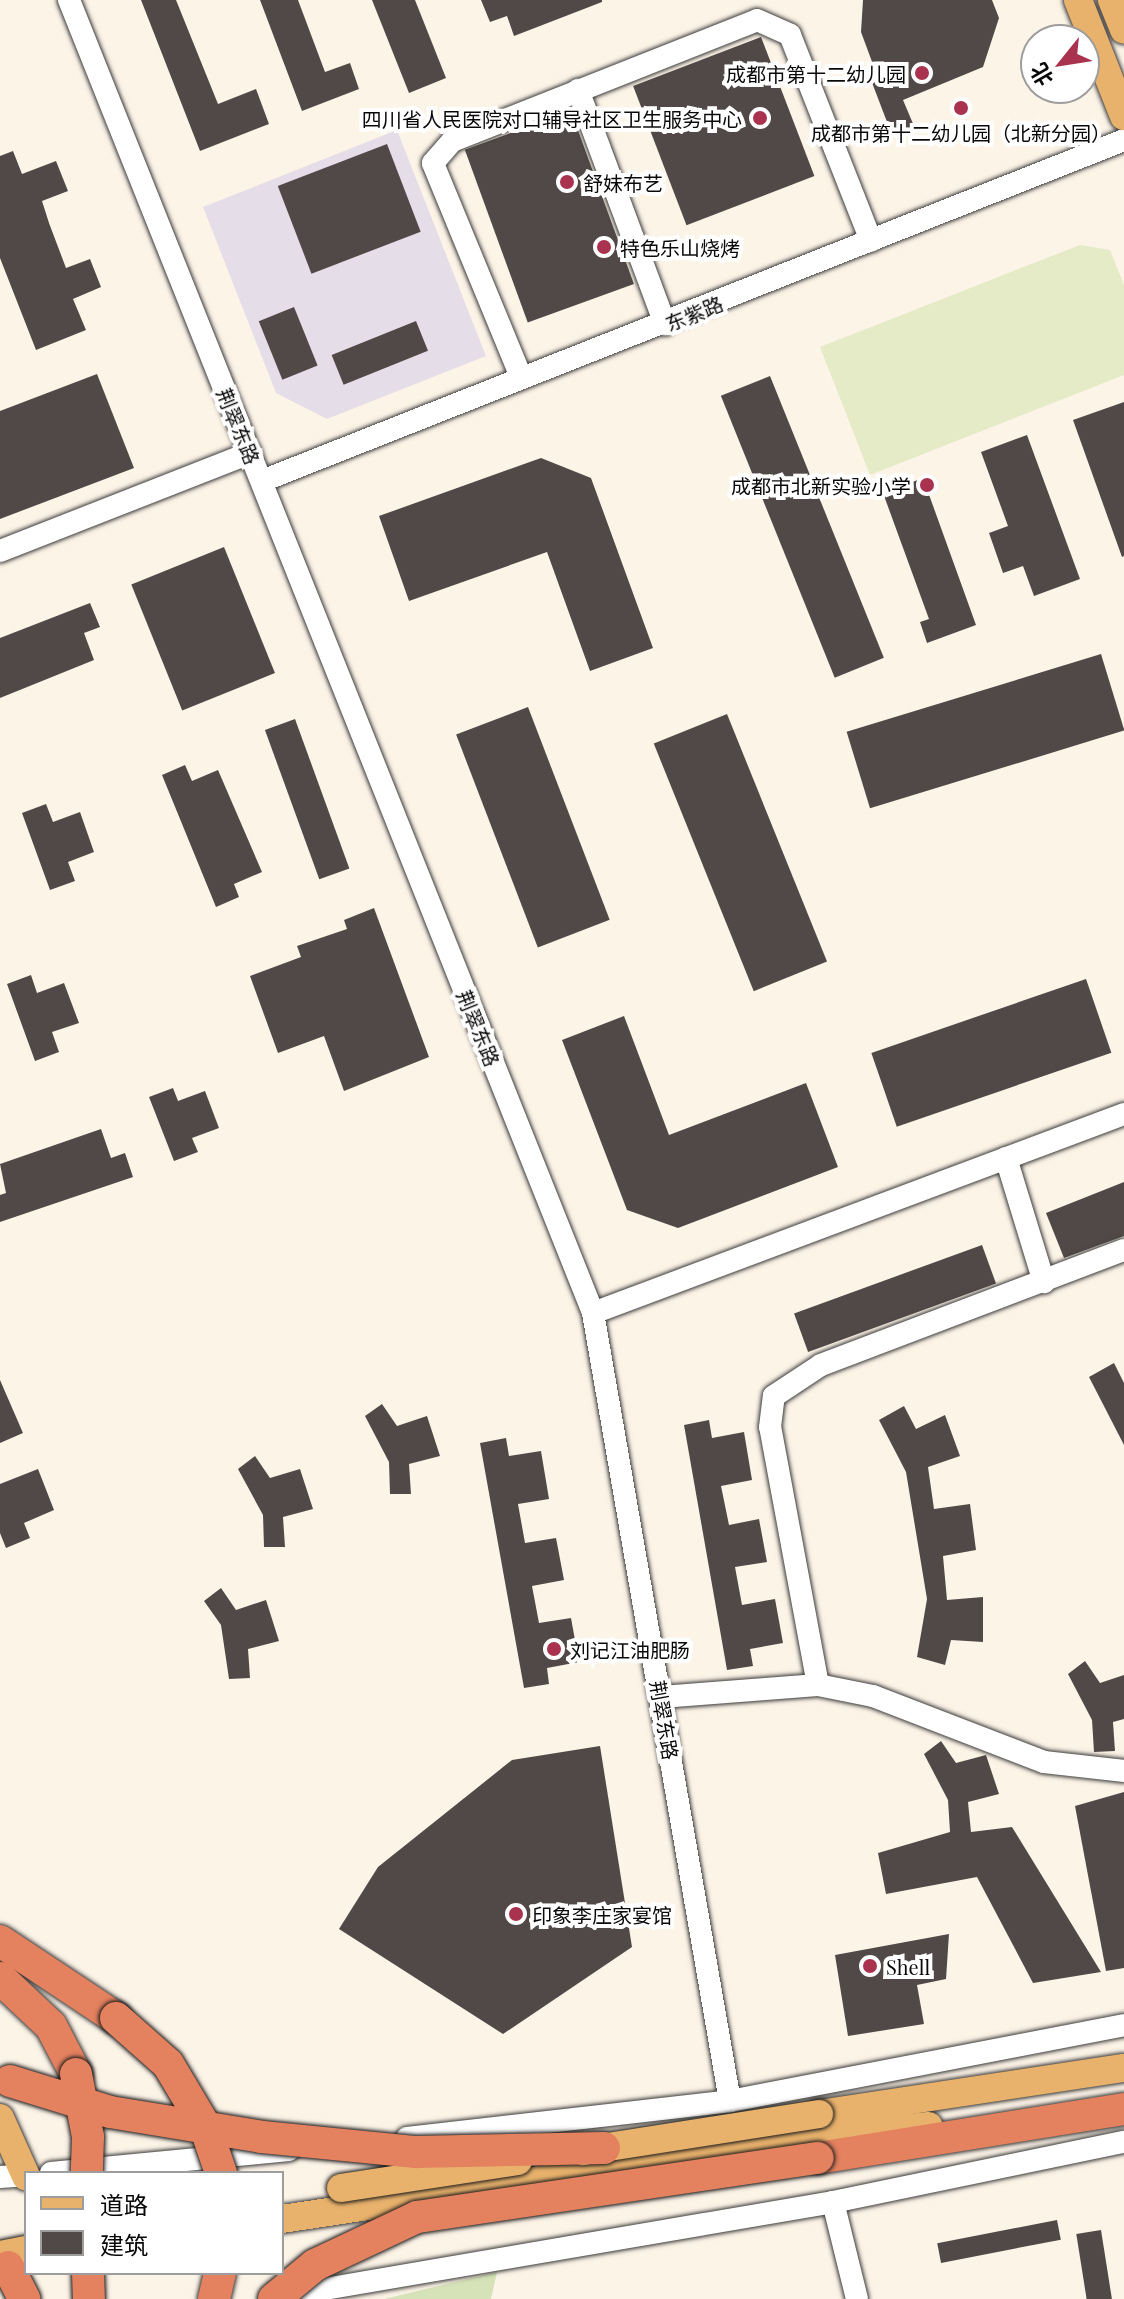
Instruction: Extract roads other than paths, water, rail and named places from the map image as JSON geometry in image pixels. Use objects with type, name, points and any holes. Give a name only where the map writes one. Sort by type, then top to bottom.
[{"type":"highway","points":[[0,1941],[116,2018],[168,2064],[205,2126],[220,2171]]},
{"type":"highway","points":[[0,1978],[51,2026],[76,2074],[88,2137],[87,2171]]},
{"type":"highway","points":[[0,2079],[110,2112],[262,2137],[416,2152],[604,2148]]},
{"type":"highway","points":[[272,2299],[315,2265],[417,2217],[823,2136],[1124,2108]]},
{"type":"highway","points":[[10,2262],[24,2299]]},
{"type":"highway","points":[[87,2275],[89,2299]]},
{"type":"highway","points":[[214,2299],[220,2275]]},
{"type":"main road","points":[[1078,0],[1124,116]]},
{"type":"main road","points":[[1112,0],[1124,30]]},
{"type":"main road","points":[[284,2219],[823,2136],[1124,2068]]},
{"type":"main road","points":[[0,2118],[24,2172]]},
{"type":"main road","points":[[284,2200],[604,2148],[823,2136]]},
{"type":"main road","points":[[88,2275],[101,2299]]},
{"type":"street","name":"荆翠东路","points":[[69,0],[593,1313],[730,2101]]},
{"type":"street","points":[[521,377],[433,163],[452,141],[757,20],[790,35],[871,241]]},
{"type":"street","points":[[578,90],[665,324]]},
{"type":"street","name":"东紫路","points":[[262,481],[1124,140]]},
{"type":"street","points":[[0,551],[250,453]]},
{"type":"street","points":[[593,1313],[1124,1114]]},
{"type":"street","points":[[1006,1158],[1044,1282]]},
{"type":"street","points":[[818,1685],[770,1427],[774,1396],[821,1365],[1124,1250]]},
{"type":"street","points":[[661,1697],[818,1685],[873,1696],[1044,1762],[1074,1770],[1124,1771]]},
{"type":"street","points":[[70,2171],[730,2101],[1124,2025]]},
{"type":"street","points":[[272,2299],[833,2202],[1124,2142]]},
{"type":"street","points":[[0,2177],[24,2176]]},
{"type":"street","points":[[833,2202],[857,2299]]},
{"type":"place","name":"成都市第十二幼儿园","points":[[922,73]]},
{"type":"place","name":"成都市第十二幼儿园（北新分园）","points":[[961,108]]},
{"type":"place","name":"四川省人民医院对口辅导社区卫生服务中心","points":[[760,118]]},
{"type":"place","name":"舒妹布艺","points":[[567,182]]},
{"type":"place","name":"特色乐山烧烤","points":[[604,247]]},
{"type":"place","name":"成都市北新实验小学","points":[[927,485]]},
{"type":"place","name":"刘记江油肥肠","points":[[554,1649]]},
{"type":"place","name":"印象李庄家宴馆","points":[[516,1914]]},
{"type":"place","name":"Shell","points":[[870,1966]]}]
